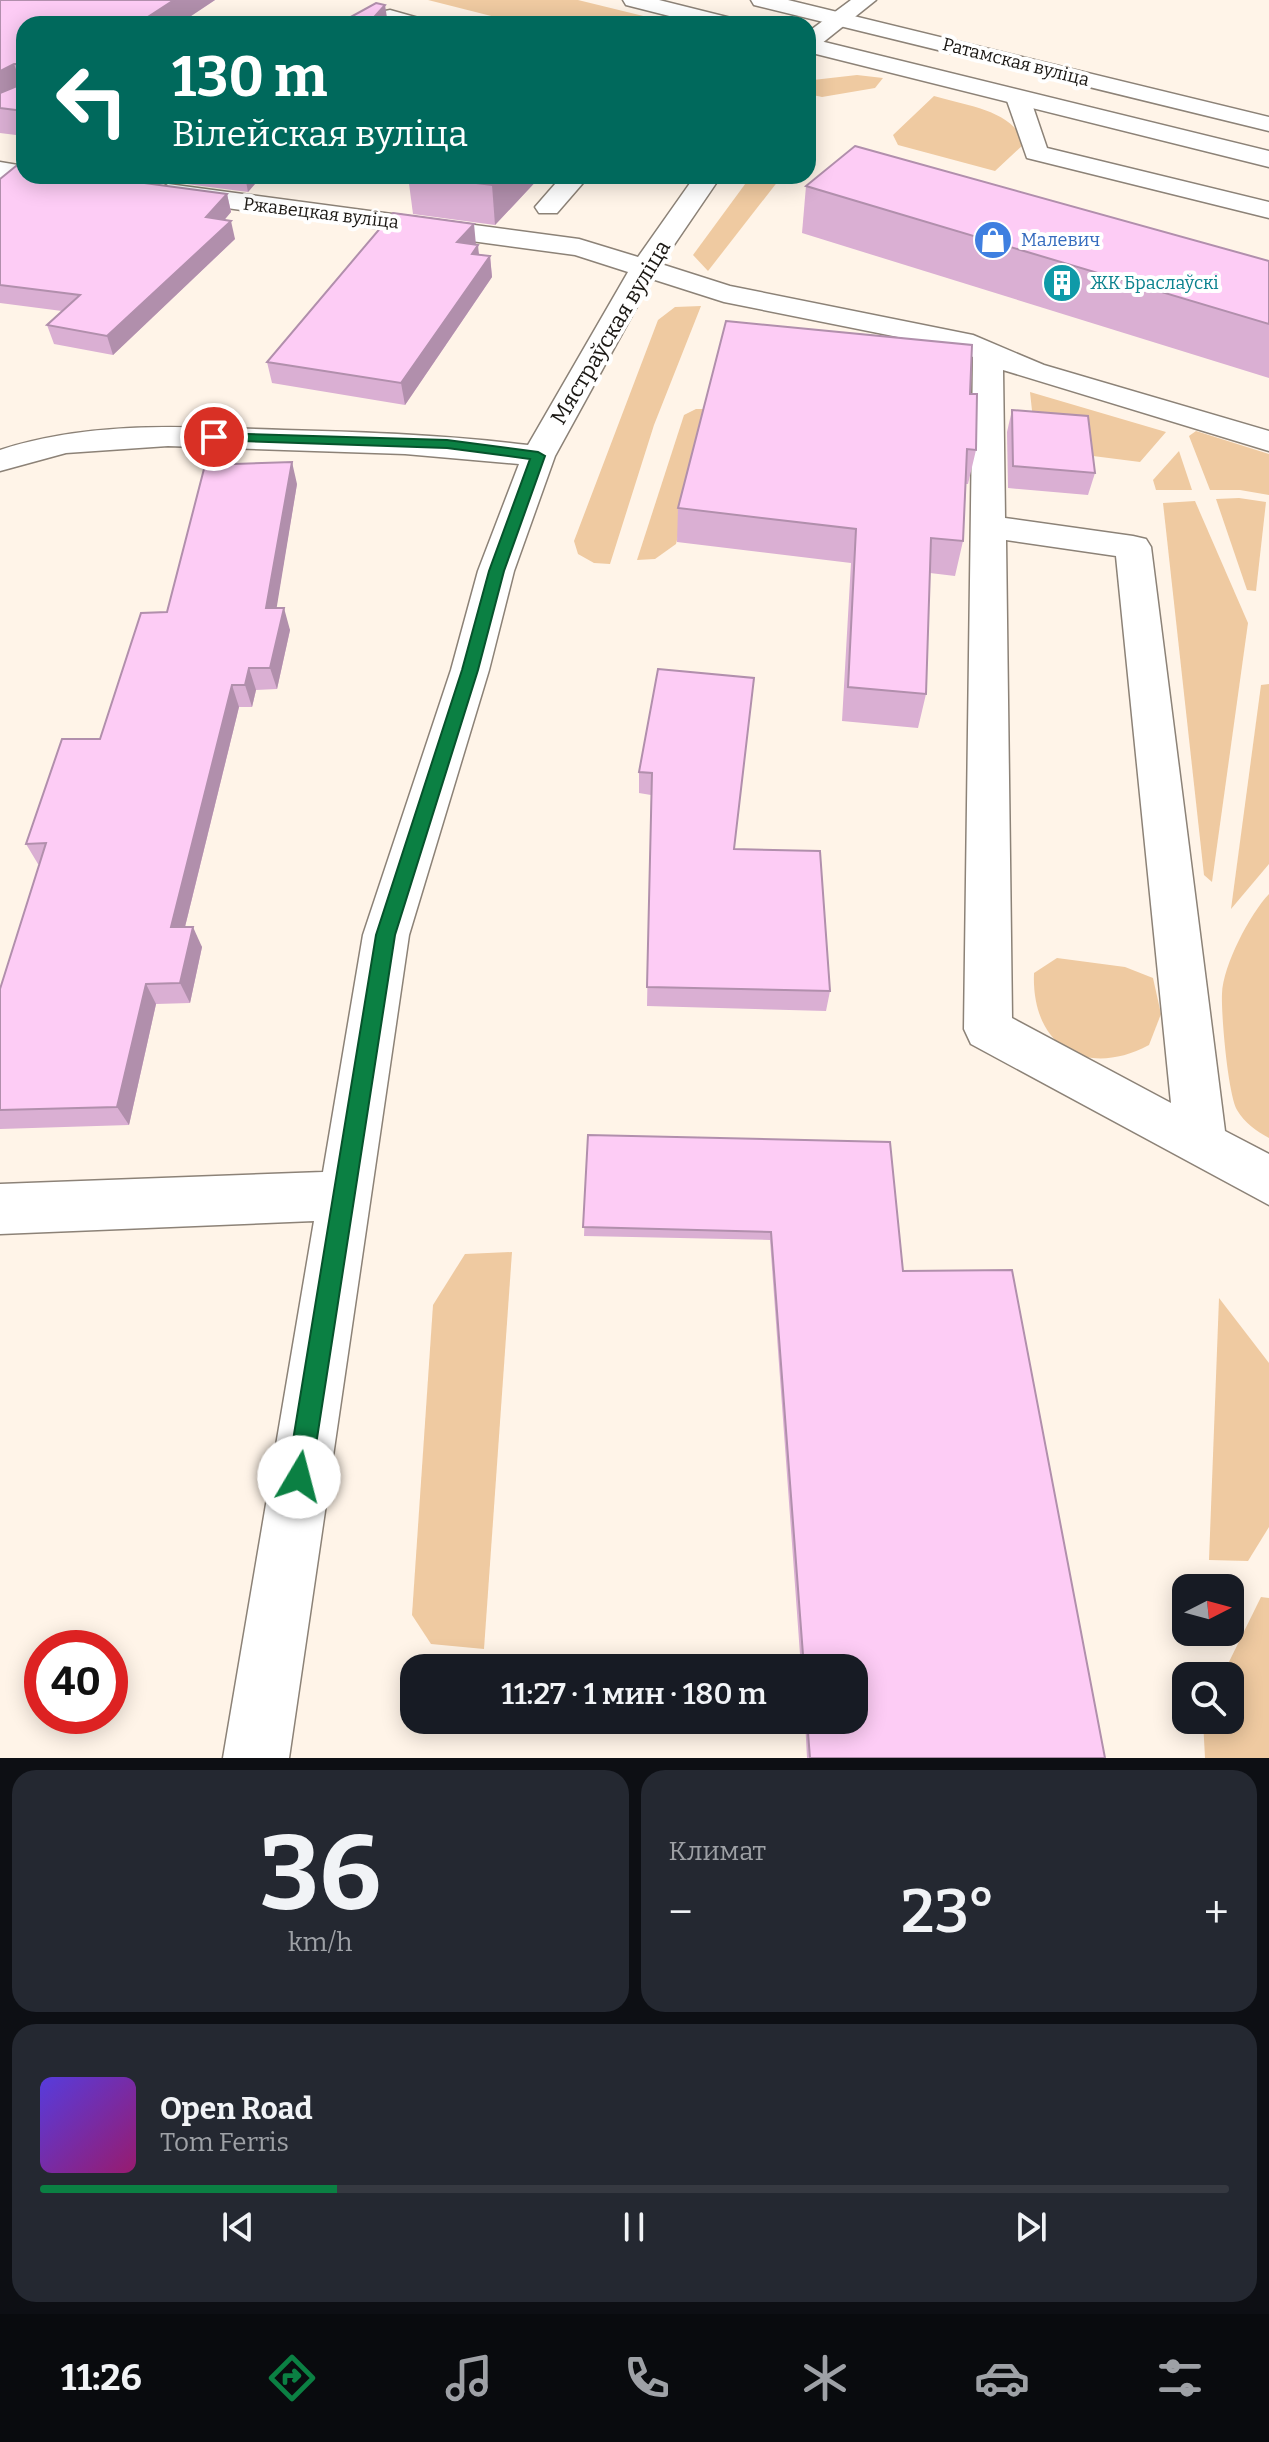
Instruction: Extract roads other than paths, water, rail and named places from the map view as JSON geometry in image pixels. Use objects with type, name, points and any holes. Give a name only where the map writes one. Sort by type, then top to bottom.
[{"type":"street","points":[[634,0],[696,16]]},
{"type":"street","name":"Ратамская вуліца","points":[[762,0],[1269,124]]},
{"type":"street","points":[[816,38],[865,0]]},
{"type":"street","name":"Ратамская вуліца","points":[[816,46],[1269,159]]},
{"type":"street","points":[[1018,98],[1036,153],[1269,210]]},
{"type":"street","points":[[548,207],[569,184]]},
{"type":"street","name":"Мястраўская вуліца","points":[[256,1758],[342,1196],[386,935],[470,670],[496,571],[538,456],[644,269],[702,184]]},
{"type":"street","name":"Ржавецкая вуліца","points":[[137,188],[579,247],[737,296],[962,341],[1033,372],[1269,441]]},
{"type":"street","points":[[988,350],[988,1029],[1269,1181]]},
{"type":"street","points":[[0,461],[28,450],[89,439],[156,436],[447,444],[538,456]]},
{"type":"street","points":[[986,526],[1133,547],[1201,1144]]},
{"type":"street","points":[[0,1209],[342,1196]]},
{"type":"place","name":"Малевич","points":[[993,240]]},
{"type":"place","name":"ЖК Браслаўскі","points":[[1062,283]]}]
